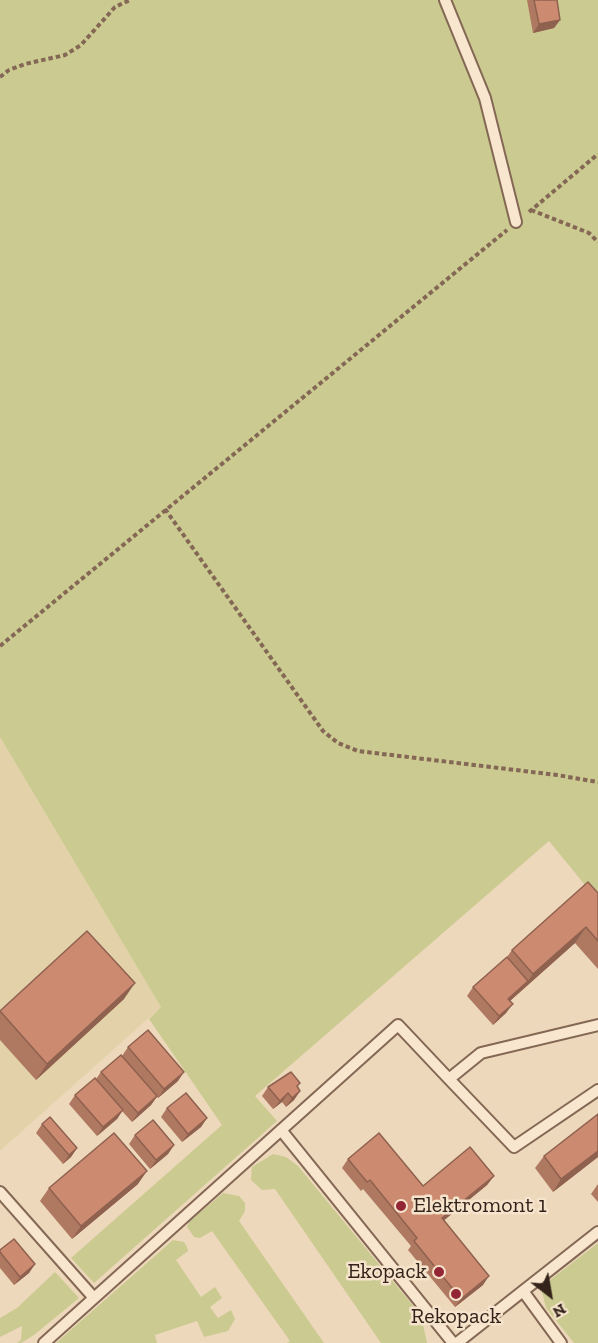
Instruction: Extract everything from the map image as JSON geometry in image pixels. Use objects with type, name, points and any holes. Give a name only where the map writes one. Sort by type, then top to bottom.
[{"type":"lane","points":[[445,0],[485,98],[516,222]]},
{"type":"lane","points":[[44,1343],[398,1025],[514,1147],[598,1090]]},
{"type":"lane","points":[[449,1079],[481,1053],[598,1025]]},
{"type":"lane","points":[[281,1130],[455,1343],[598,1232]]},
{"type":"lane","points":[[0,1192],[94,1298]]},
{"type":"lane","points":[[523,1291],[561,1343]]},
{"type":"path","points":[[0,77],[9,70],[25,64],[65,55],[81,45],[110,12],[130,0]]},
{"type":"path","points":[[0,646],[598,154]]},
{"type":"path","points":[[531,210],[590,233],[598,242]]},
{"type":"path","points":[[165,510],[322,730],[338,743],[358,751],[556,775],[598,783]]},
{"type":"shaded area","points":[[0,0],[598,0],[598,901],[549,841],[255,1096],[277,1121],[94,1283],[71,1258],[222,1125],[149,1019],[161,1007],[0,737]]},
{"type":"shaded area","points":[[0,737],[161,1007],[0,1151]]},
{"type":"shaded area","points":[[273,1154],[286,1157],[298,1166],[415,1308],[422,1320],[427,1343],[381,1343],[275,1189],[262,1190],[251,1180],[252,1167]]},
{"type":"shaded area","points":[[223,1193],[239,1196],[245,1203],[245,1211],[239,1221],[324,1343],[287,1343],[290,1341],[212,1231],[200,1238],[194,1237],[187,1227],[189,1222]]},
{"type":"shaded area","points":[[173,1240],[184,1242],[187,1247],[188,1251],[176,1260],[201,1297],[215,1287],[222,1298],[210,1307],[218,1318],[231,1310],[235,1319],[228,1331],[204,1337],[197,1321],[155,1335],[157,1343],[56,1343]]},
{"type":"shaded area","points":[[598,1243],[598,1343],[574,1343],[546,1308],[542,1292],[550,1280]]},
{"type":"shaded area","points":[[55,1272],[79,1298],[21,1343],[17,1343],[21,1340],[22,1326],[0,1337],[0,1318],[17,1308]]},
{"type":"building","points":[[534,0],[557,0],[560,20],[539,24]]},
{"type":"building","points":[[588,882],[598,893],[598,941],[586,927],[533,974],[512,950]]},
{"type":"building","points":[[87,931],[135,983],[47,1064],[0,1011]]},
{"type":"building","points":[[507,957],[528,981],[508,999],[513,1004],[499,1016],[473,987]]},
{"type":"building","points":[[148,1030],[184,1072],[164,1089],[128,1047]]},
{"type":"building","points":[[121,1055],[157,1096],[138,1113],[101,1072]]},
{"type":"building","points":[[291,1072],[300,1083],[297,1086],[300,1091],[292,1098],[288,1093],[280,1101],[268,1087]]},
{"type":"building","points":[[95,1078],[123,1110],[103,1127],[75,1095]]},
{"type":"building","points":[[186,1093],[207,1118],[188,1134],[167,1108]]},
{"type":"building","points":[[598,1114],[598,1151],[561,1179],[544,1156]]},
{"type":"building","points":[[50,1117],[77,1148],[69,1155],[42,1124]]},
{"type":"building","points":[[153,1120],[174,1145],[156,1160],[135,1135]]},
{"type":"building","points":[[114,1133],[147,1171],[81,1226],[49,1188]]},
{"type":"building","points":[[379,1133],[423,1186],[470,1147],[494,1176],[442,1218],[489,1276],[461,1299],[414,1241],[417,1238],[370,1180],[367,1182],[348,1159]]},
{"type":"building","points":[[14,1239],[35,1264],[20,1277],[0,1252]]},
{"type":"place","name":"Elektromont 1","points":[[401,1206]]},
{"type":"place","name":"Ekopack","points":[[439,1272]]},
{"type":"place","name":"Rekopack","points":[[456,1294]]}]
